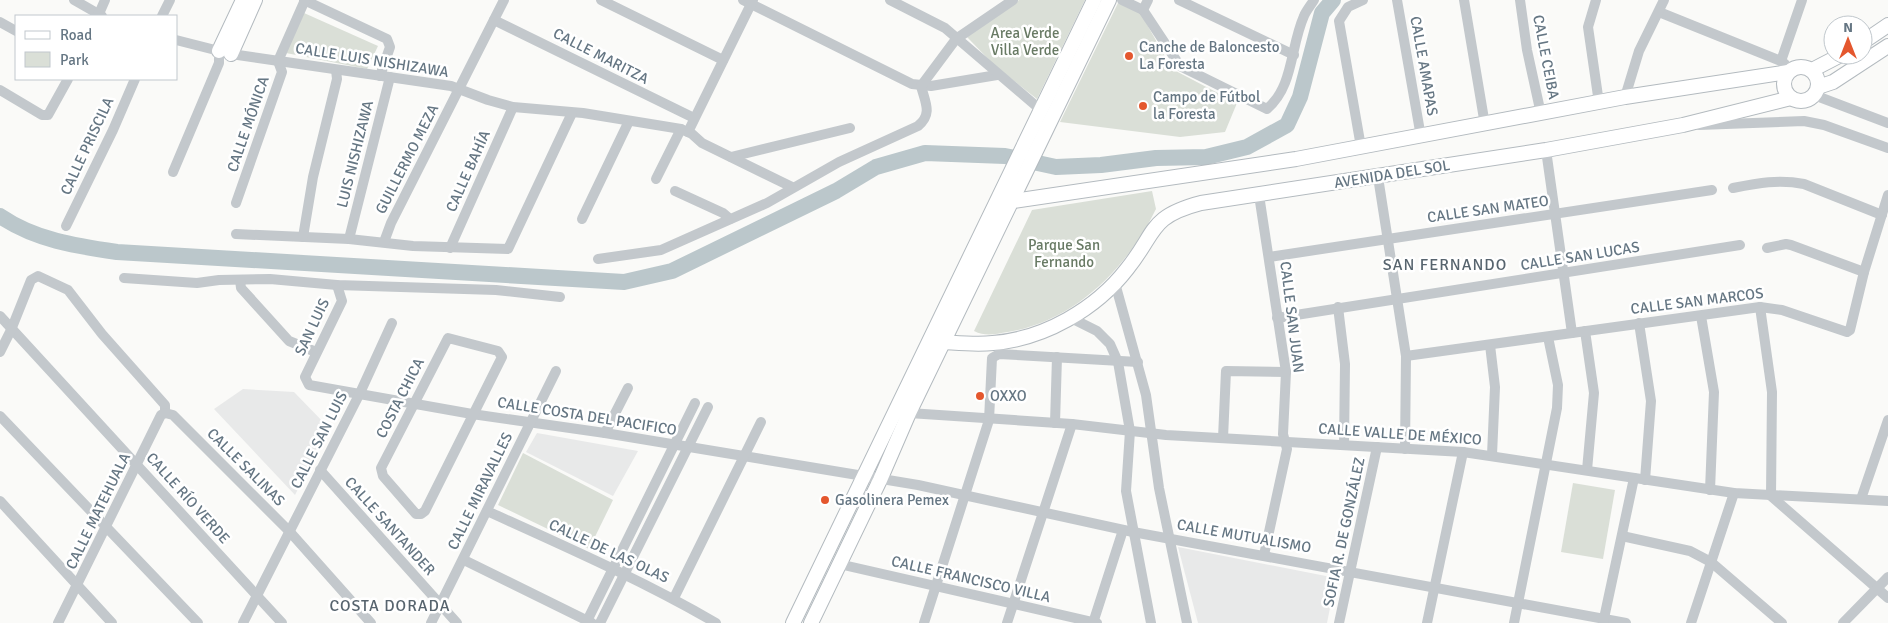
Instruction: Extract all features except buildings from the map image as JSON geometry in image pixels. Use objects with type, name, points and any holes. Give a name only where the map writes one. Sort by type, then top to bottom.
[{"type":"street","points":[[74,0],[98,15]]},
{"type":"street","points":[[100,15],[106,0]]},
{"type":"street","points":[[162,15],[170,0]]},
{"type":"street","points":[[173,172],[223,56],[242,0]]},
{"type":"street","points":[[223,56],[255,0]]},
{"type":"street","name":"CALLE MÓNICA","points":[[236,203],[282,72],[278,61],[304,0]]},
{"type":"street","name":"LUIS NISHIZAWA","points":[[304,0],[387,39],[390,47],[349,239]]},
{"type":"street","name":"GUILLERMO MEZA","points":[[384,242],[391,223],[504,0]]},
{"type":"street","points":[[601,0],[723,60]]},
{"type":"street","points":[[890,0],[945,28],[997,75],[1042,111]]},
{"type":"street","points":[[598,259],[661,250],[767,203],[792,187],[868,148],[918,126],[926,120],[927,114],[921,86],[956,39],[1013,0]]},
{"type":"street","points":[[793,623],[1094,0]]},
{"type":"street","points":[[810,623],[880,480],[908,413],[1042,143],[1109,0]]},
{"type":"street","points":[[1122,0],[1145,5],[1180,66],[1267,109],[1276,101],[1294,55],[1304,16],[1314,0]]},
{"type":"street","points":[[1179,0],[1294,55]]},
{"type":"street","points":[[1361,147],[1339,21],[1348,6],[1363,0]]},
{"type":"street","name":"CALLE AMAPAS","points":[[1397,0],[1421,137]]},
{"type":"street","points":[[1464,0],[1485,125]]},
{"type":"street","points":[[1596,0],[1588,26],[1599,103]]},
{"type":"street","points":[[1625,97],[1639,51],[1664,0]]},
{"type":"street","points":[[1791,98],[1783,86],[1802,0]]},
{"type":"street","points":[[656,179],[684,130],[694,118],[723,60],[749,1],[912,84],[921,86],[997,75]]},
{"type":"street","name":"CALLE CEIBA","points":[[1521,2],[1541,114]]},
{"type":"street","points":[[1659,12],[1787,67],[1802,66],[1812,70],[1817,78],[1816,91]]},
{"type":"street","name":"CALLE MARITZA","points":[[494,20],[694,118]]},
{"type":"street","points":[[0,22],[15,30]]},
{"type":"street","points":[[1873,35],[1888,25]]},
{"type":"street","name":"CALLE LUIS NISHIZAWA","points":[[178,41],[223,56],[278,61],[451,86],[513,107],[572,113],[583,112],[684,130]]},
{"type":"street","points":[[1683,125],[1791,98],[1800,101],[1888,46]]},
{"type":"street","points":[[1812,70],[1823,64]]},
{"type":"street","name":"AVENIDA DEL SOL","points":[[1013,202],[1421,137],[1787,67]]},
{"type":"street","points":[[303,237],[313,177],[337,79],[336,70]]},
{"type":"street","points":[[0,90],[42,115],[48,116],[67,80]]},
{"type":"street","name":"CALLE PRISCILA","points":[[66,226],[113,130],[135,80]]},
{"type":"street","points":[[1816,91],[1888,123]]},
{"type":"street","name":"CALLE BAHÍA","points":[[450,248],[513,107]]},
{"type":"street","points":[[236,234],[349,239],[450,248],[508,249],[572,113]]},
{"type":"street","points":[[582,219],[629,120]]},
{"type":"street","name":"AVENIDA DEL SOL","points":[[943,342],[992,343],[1019,339],[1071,318],[1115,284],[1128,268],[1153,229],[1164,217],[1180,208],[1201,203],[1546,150],[1683,125],[1804,121],[1824,124],[1888,148]]},
{"type":"street","points":[[731,157],[850,128]]},
{"type":"street","points":[[684,130],[702,143],[792,187]]},
{"type":"street","points":[[1546,150],[1572,333]]},
{"type":"street","points":[[1378,177],[1406,356],[1404,449]]},
{"type":"street","points":[[1733,188],[1762,182],[1804,184],[1882,215]]},
{"type":"street","name":"CALLE SAN MATEO","points":[[1269,256],[1712,190]]},
{"type":"street","points":[[675,191],[723,213],[730,219]]},
{"type":"street","name":"CALLE SAN JUAN","points":[[1259,195],[1286,372],[1283,434],[1287,448],[1264,555]]},
{"type":"street","name":"CALLE SAN MARCOS","points":[[1406,356],[1760,307],[1782,310],[1847,332],[1850,330],[1864,272],[1888,195]]},
{"type":"street","points":[[996,201],[1013,202]]},
{"type":"street","points":[[1767,248],[1786,244],[1791,245],[1864,272]]},
{"type":"street","name":"CALLE SAN LUCAS","points":[[1277,318],[1740,245]]},
{"type":"street","name":"CALLE SALINAS","points":[[11,330],[31,280],[38,276],[68,290],[102,334],[164,405],[165,412],[173,415],[290,532],[370,623]]},
{"type":"street","points":[[124,278],[196,284],[240,280],[270,280],[337,285],[496,290],[560,297]]},
{"type":"street","points":[[240,280],[241,288],[289,341],[316,352]]},
{"type":"street","points":[[1115,284],[1138,362],[1169,538],[1187,623]]},
{"type":"street","name":"SAN LUIS","points":[[305,382],[305,377],[316,352],[342,300],[337,285]]},
{"type":"street","points":[[1338,307],[1346,364],[1344,445]]},
{"type":"street","points":[[1760,307],[1772,392],[1771,496],[1888,598]]},
{"type":"street","name":"CALLE RÍO VERDE","points":[[0,316],[11,330],[73,393],[282,623]]},
{"type":"street","points":[[1701,316],[1714,392],[1710,490]]},
{"type":"street","points":[[1071,318],[1097,331],[1110,344],[1118,362],[1130,431],[1126,491],[1128,531],[1151,623]]},
{"type":"street","name":"CALLE SAN LUIS","points":[[243,623],[360,393],[392,323]]},
{"type":"street","points":[[1639,323],[1651,401],[1644,480]]},
{"type":"street","points":[[0,352],[11,330]]},
{"type":"street","points":[[1585,331],[1594,393],[1586,470]]},
{"type":"street","points":[[1514,623],[1558,395],[1548,337]]},
{"type":"street","name":"COSTA CHICA","points":[[448,338],[501,353],[502,357],[425,511],[420,514],[416,514],[381,472],[381,468],[415,403],[448,338]]},
{"type":"street","points":[[1490,345],[1495,387],[1492,455]]},
{"type":"street","points":[[924,623],[989,420],[992,358],[999,354],[1138,362]]},
{"type":"street","points":[[1055,423],[1057,358]]},
{"type":"street","points":[[1223,438],[1226,370],[1286,372]]},
{"type":"street","name":"CALLE MIRAVALLES","points":[[431,623],[464,560],[556,371]]},
{"type":"street","name":"CALLE COSTA DEL PACIFICO","points":[[305,382],[309,385],[472,414],[606,433],[880,480]]},
{"type":"street","points":[[606,433],[628,388]]},
{"type":"street","points":[[464,560],[589,622],[695,403]]},
{"type":"street","points":[[600,623],[708,407]]},
{"type":"street","name":"CALLE MATEHUALA","points":[[58,623],[161,415],[165,412]]},
{"type":"street","name":"CALLE VALLE DE MÉXICO","points":[[908,413],[989,420],[1072,424],[1152,434],[1464,452],[1734,493],[1888,501]]},
{"type":"street","points":[[0,416],[198,623]]},
{"type":"street","points":[[1861,499],[1888,420]]},
{"type":"street","points":[[674,598],[760,422]]},
{"type":"street","points":[[1007,623],[1042,511],[1072,424]]},
{"type":"street","name":"SOFIA R. DE GONZÁLEZ","points":[[1339,623],[1377,447]]},
{"type":"street","points":[[1427,623],[1464,452]]},
{"type":"street","name":"CALLE SANTANDER","points":[[320,470],[457,623]]},
{"type":"street","points":[[1609,621],[1622,536],[1634,478]]},
{"type":"street","name":"CALLE MUTUALISMO","points":[[880,480],[965,495],[1128,531],[1626,623]]},
{"type":"street","points":[[1691,623],[1734,493]]},
{"type":"street","points":[[0,501],[112,623]]},
{"type":"street","name":"CALLE DE LAS OLAS","points":[[487,511],[614,568],[674,598],[716,623]]},
{"type":"street","points":[[1094,623],[1128,531]]},
{"type":"street","points":[[1622,536],[1690,551],[1711,562],[1782,623]]},
{"type":"street","name":"CALLE FRANCISCO VILLA","points":[[839,564],[1094,623]]},
{"type":"street","points":[[1843,623],[1888,577]]},
{"type":"shaded area","points":[[243,389],[294,392],[329,428],[295,495],[214,409]]},
{"type":"shaded area","points":[[537,433],[638,451],[613,496],[526,452]]},
{"type":"shaded area","points":[[1178,547],[1336,578],[1327,623],[1198,623]]},
{"type":"green space","name":"Area Verde Villa Verde","points":[[1019,0],[1085,0],[1037,99],[995,66],[967,37]]},
{"type":"green space","points":[[1118,3],[1140,12],[1172,69],[1237,103],[1225,132],[1180,137],[1060,122]]},
{"type":"green space","points":[[304,13],[378,46],[367,69],[286,53]]},
{"type":"green space","name":"Parque San Fernando","points":[[1152,191],[1156,209],[1144,231],[1114,271],[1077,304],[1032,326],[991,334],[974,331],[1032,210]]},
{"type":"green space","points":[[523,453],[613,500],[589,549],[498,505]]},
{"type":"green space","points":[[1573,483],[1615,490],[1603,559],[1561,552]]},
{"type":"waterway","points":[[0,216],[27,231],[56,241],[117,252],[624,282],[672,271],[836,191],[876,167],[925,153],[1005,156],[1056,167],[1101,165],[1156,158],[1206,157],[1247,147],[1287,125],[1300,97],[1322,13],[1333,0]]},
{"type":"place","name":"Canche de Baloncesto La Foresta","points":[[1129,56]]},
{"type":"place","name":"Campo de Fútbol la Foresta","points":[[1143,106]]},
{"type":"place","name":"OXXO","points":[[980,396]]},
{"type":"place","name":"Gasolinera Pemex","points":[[825,500]]},
{"type":"district","name":"SAN FERNANDO","points":[[1445,264]]},
{"type":"district","name":"COSTA DORADA","points":[[390,605]]}]
